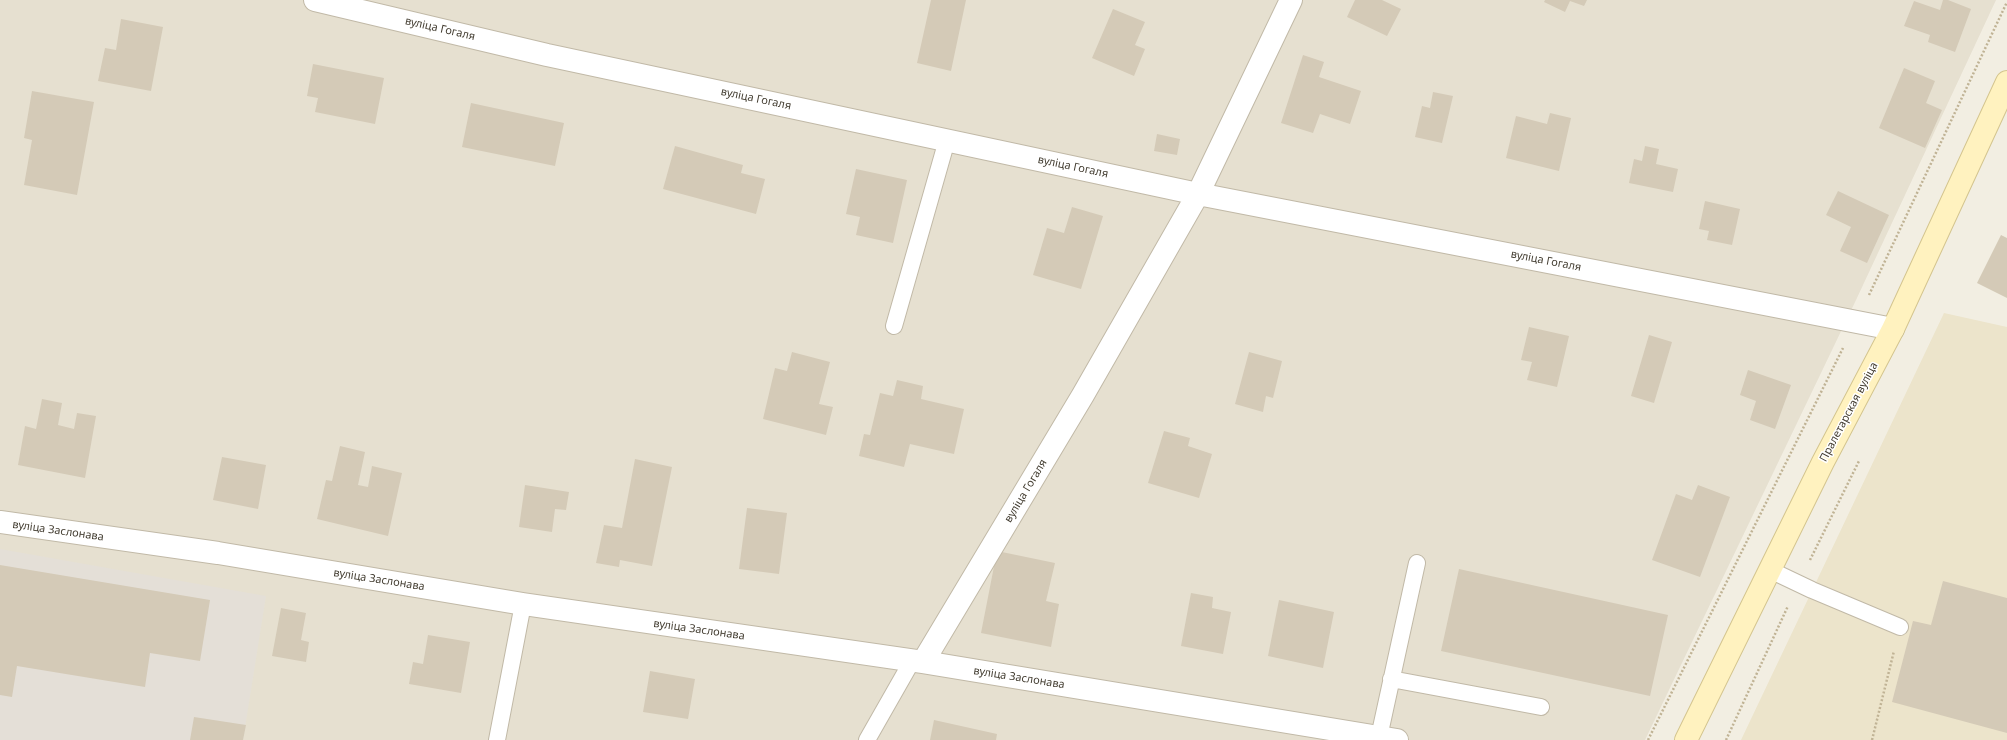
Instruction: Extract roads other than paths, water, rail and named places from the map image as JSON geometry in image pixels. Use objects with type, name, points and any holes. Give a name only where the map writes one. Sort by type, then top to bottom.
[{"type":"main road","name":"Пралетарская вуліца","points":[[1686,740],[1823,462],[1893,329],[2007,82]]},
{"type":"street","name":"вуліца Гогаля","points":[[315,0],[555,56],[1198,194],[1893,329]]},
{"type":"street","name":"вуліца Гогаля","points":[[918,662],[1083,394],[1198,194],[1291,0]]},
{"type":"street","name":"вуліца Заслонава","points":[[0,522],[218,554],[523,604],[918,662],[1388,738]]},
{"type":"lane","points":[[894,326],[947,140]]},
{"type":"lane","points":[[1388,738],[1391,679],[1417,563]]},
{"type":"lane","points":[[1770,570],[1812,590],[1900,627]]},
{"type":"lane","points":[[497,740],[523,604]]},
{"type":"lane","points":[[867,740],[918,662]]},
{"type":"lane","points":[[1391,679],[1541,707]]}]
